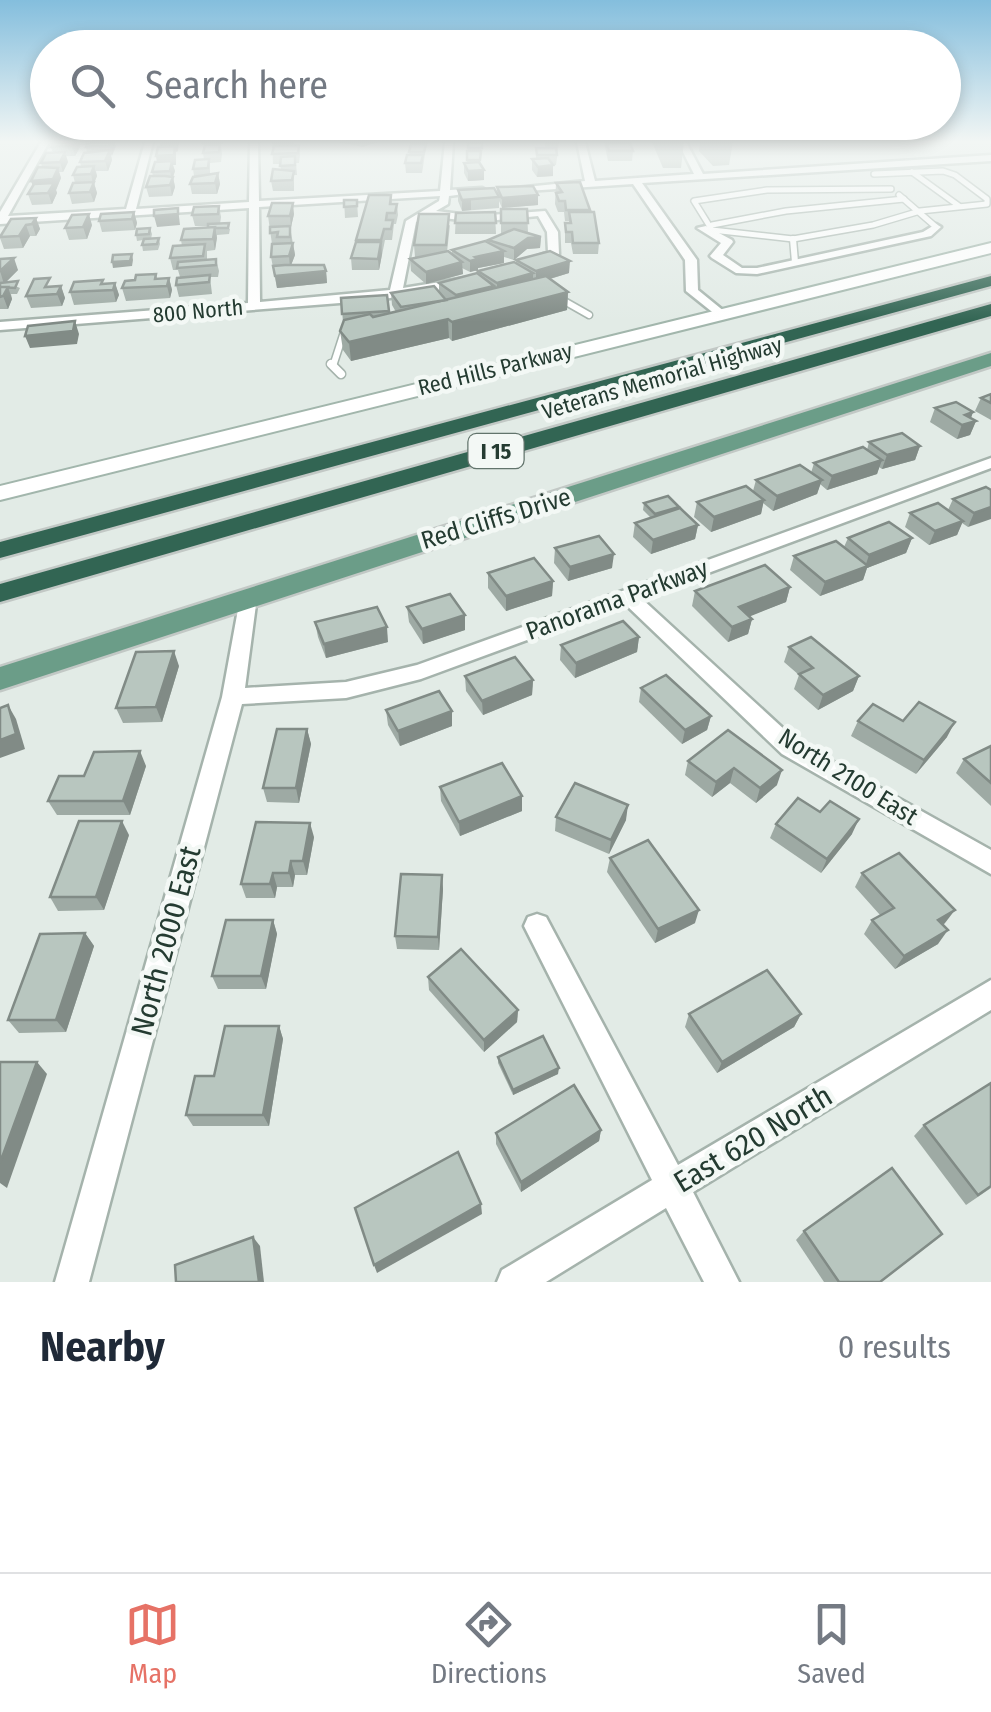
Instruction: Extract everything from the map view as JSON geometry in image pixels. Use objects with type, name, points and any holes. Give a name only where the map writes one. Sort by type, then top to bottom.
[{"type":"highway","name":"Veterans Memorial Highway","points":[[0,550],[991,281]]},
{"type":"highway","name":"Veterans Memorial Highway","points":[[0,593],[991,310]]},
{"type":"main road","name":"Red Hills Parkway","points":[[0,493],[991,248]]},
{"type":"main road","name":"Red Cliffs Drive","points":[[0,679],[991,358]]},
{"type":"street","points":[[130,212],[133,202]]},
{"type":"street","points":[[0,221],[296,202]]},
{"type":"street","points":[[396,292],[411,221],[442,202]]},
{"type":"street","points":[[650,202],[690,260],[692,291],[721,314]]},
{"type":"street","points":[[254,306],[255,204]]},
{"type":"street","points":[[426,214],[477,219],[541,213],[552,228],[553,254],[524,264]]},
{"type":"street","points":[[708,228],[728,242],[716,256],[740,271],[926,234],[936,228]]},
{"type":"street","name":"800 North","points":[[0,326],[430,290],[471,280]]},
{"type":"street","name":"Panorama Parkway","points":[[234,697],[346,690],[421,672],[991,463]]},
{"type":"street","name":"North 2100 East","points":[[627,596],[790,748],[991,863]]},
{"type":"street","name":"North 2000 East","points":[[72,1282],[234,697],[248,597]]},
{"type":"street","points":[[537,926],[722,1282]]},
{"type":"street","name":"East 620 North","points":[[514,1282],[991,994]]},
{"type":"lane","points":[[694,202],[708,228]]},
{"type":"lane","points":[[708,228],[786,210],[874,202]]},
{"type":"lane","points":[[908,202],[936,228]]},
{"type":"lane","points":[[953,202],[960,207]]},
{"type":"lane","points":[[708,228],[793,239],[873,225],[920,211],[987,202]]},
{"type":"lane","points":[[793,239],[795,262]]},
{"type":"lane","points":[[543,289],[589,315]]},
{"type":"lane","points":[[341,374],[331,364],[344,332],[359,330]]},
{"type":"building","points":[[367,202],[397,204],[395,213],[387,213],[386,220],[393,220],[391,229],[384,229],[381,240],[356,240]]},
{"type":"building","points":[[565,202],[587,202],[590,210],[566,210]]},
{"type":"building","points":[[272,203],[293,203],[290,216],[268,216]]},
{"type":"building","points":[[219,206],[218,214],[192,215],[194,207]]},
{"type":"building","points":[[178,208],[178,214],[154,216],[154,210]]},
{"type":"building","points":[[501,209],[527,209],[528,223],[501,223]]},
{"type":"building","points":[[134,212],[132,219],[99,221],[101,214]]},
{"type":"building","points":[[495,212],[496,223],[455,223],[456,213]]},
{"type":"building","points":[[569,212],[594,212],[599,243],[573,243],[572,232],[566,232],[565,223],[571,223]]},
{"type":"building","points":[[89,214],[83,227],[65,228],[72,215]]},
{"type":"building","points":[[419,214],[449,214],[446,245],[414,245]]},
{"type":"building","points":[[36,218],[19,236],[0,237],[11,219]]},
{"type":"building","points":[[229,223],[228,228],[208,228],[208,224]]},
{"type":"building","points":[[290,226],[290,237],[270,233],[270,227]]},
{"type":"building","points":[[215,227],[213,239],[181,240],[184,229]]},
{"type":"building","points":[[150,228],[149,234],[136,235],[137,229]]},
{"type":"building","points":[[514,229],[541,237],[528,238],[514,248],[488,240]]},
{"type":"building","points":[[159,238],[157,244],[142,245],[144,239]]},
{"type":"building","points":[[485,241],[504,251],[470,261],[452,250]]},
{"type":"building","points":[[356,242],[381,242],[378,259],[351,258]]},
{"type":"building","points":[[293,243],[289,256],[271,257],[272,244]]},
{"type":"building","points":[[205,244],[203,256],[170,258],[173,246]]},
{"type":"building","points":[[448,251],[462,262],[426,272],[410,259]]},
{"type":"building","points":[[550,251],[570,261],[536,271],[516,260]]},
{"type":"building","points":[[132,254],[130,261],[112,262],[113,255]]},
{"type":"building","points":[[14,258],[0,271],[0,259]]},
{"type":"building","points":[[216,259],[216,265],[177,268],[178,262]]},
{"type":"building","points":[[514,262],[533,273],[497,283],[478,271]]},
{"type":"building","points":[[324,265],[326,271],[275,276],[273,266]]},
{"type":"building","points":[[477,273],[494,286],[456,295],[439,283]]},
{"type":"building","points":[[156,274],[155,279],[169,278],[167,286],[122,288],[125,281],[135,280],[136,275]]},
{"type":"building","points":[[210,275],[209,282],[176,285],[177,278]]},
{"type":"building","points":[[546,276],[568,292],[452,322],[448,319],[349,342],[340,331],[344,320],[370,314],[373,317]]},
{"type":"building","points":[[50,278],[45,287],[61,286],[57,294],[26,296],[34,279]]},
{"type":"building","points":[[103,280],[101,284],[115,283],[113,290],[70,292],[74,282]]},
{"type":"building","points":[[18,281],[15,288],[0,287],[0,283]]},
{"type":"building","points":[[434,286],[446,300],[401,307],[391,293]]},
{"type":"building","points":[[387,295],[389,311],[342,314],[341,298]]},
{"type":"building","points":[[75,321],[73,331],[25,336],[28,326]]},
{"type":"building","points":[[956,402],[973,412],[965,415],[976,421],[962,425],[935,408]]},
{"type":"building","points":[[902,433],[920,446],[887,455],[869,442]]},
{"type":"building","points":[[863,447],[882,460],[832,476],[814,463]]},
{"type":"building","points":[[800,465],[822,480],[777,496],[756,480]]},
{"type":"building","points":[[746,486],[764,500],[714,517],[697,502]]},
{"type":"building","points":[[986,487],[991,490],[991,507],[974,513],[953,499]]},
{"type":"building","points":[[668,496],[679,507],[655,514],[644,503]]},
{"type":"building","points":[[938,503],[963,521],[935,531],[910,513]]},
{"type":"building","points":[[680,508],[698,525],[653,540],[635,523]]},
{"type":"building","points":[[889,522],[912,538],[869,555],[848,538]]},
{"type":"building","points":[[599,536],[614,554],[570,567],[555,548]]},
{"type":"building","points":[[836,541],[868,566],[825,582],[794,556]]},
{"type":"building","points":[[534,558],[553,581],[506,596],[488,573]]},
{"type":"building","points":[[765,565],[790,587],[739,607],[752,619],[732,627],[695,591]]},
{"type":"building","points":[[450,594],[465,615],[422,629],[407,607]]},
{"type":"building","points":[[377,607],[387,627],[324,644],[315,622]]},
{"type":"building","points":[[623,621],[639,637],[576,663],[561,645]]},
{"type":"building","points":[[811,637],[859,676],[823,695],[799,674],[813,668],[789,647]]},
{"type":"building","points":[[174,651],[156,707],[116,708],[136,652]]},
{"type":"building","points":[[515,657],[533,680],[482,701],[465,676]]},
{"type":"building","points":[[666,675],[711,716],[685,730],[641,688]]},
{"type":"building","points":[[439,691],[452,711],[398,731],[386,710]]},
{"type":"building","points":[[919,702],[955,722],[924,760],[858,721],[873,704],[903,721]]},
{"type":"building","points":[[8,705],[16,734],[0,740],[0,708]]},
{"type":"building","points":[[277,729],[307,729],[296,788],[263,788]]},
{"type":"building","points":[[728,730],[782,770],[760,788],[734,768],[716,782],[688,761]]},
{"type":"building","points":[[991,746],[991,783],[964,759]]},
{"type":"building","points":[[140,751],[123,801],[48,801],[59,776],[84,776],[94,752]]},
{"type":"building","points":[[502,763],[522,796],[459,822],[440,787]]},
{"type":"building","points":[[575,783],[628,805],[611,840],[556,817]]},
{"type":"building","points":[[798,798],[820,812],[830,801],[859,819],[827,859],[776,824]]},
{"type":"building","points":[[79,821],[122,821],[96,897],[50,897]]},
{"type":"building","points":[[256,822],[310,823],[303,861],[291,861],[289,873],[273,873],[270,884],[241,884]]},
{"type":"building","points":[[648,840],[699,910],[658,929],[610,858]]},
{"type":"building","points":[[899,853],[955,910],[938,920],[948,930],[904,956],[872,920],[894,908],[862,873]]},
{"type":"building","points":[[401,874],[442,875],[438,937],[395,936]]},
{"type":"building","points":[[226,920],[273,920],[261,976],[212,976]]},
{"type":"building","points":[[85,933],[56,1020],[8,1020],[40,934]]},
{"type":"building","points":[[461,949],[518,1010],[484,1040],[428,977]]},
{"type":"building","points":[[767,970],[801,1014],[722,1062],[689,1014]]},
{"type":"building","points":[[225,1026],[279,1026],[263,1115],[186,1115],[195,1076],[214,1076]]},
{"type":"building","points":[[543,1036],[559,1068],[513,1090],[498,1057]]},
{"type":"building","points":[[0,1062],[37,1062],[0,1163]]},
{"type":"building","points":[[991,1083],[991,1186],[978,1195],[924,1125]]},
{"type":"building","points":[[574,1085],[601,1130],[521,1182],[496,1133]]},
{"type":"building","points":[[458,1152],[481,1204],[374,1265],[355,1208]]},
{"type":"building","points":[[892,1168],[942,1234],[880,1282],[839,1282],[804,1231]]},
{"type":"building","points":[[253,1237],[259,1282],[176,1282],[175,1265]]}]
